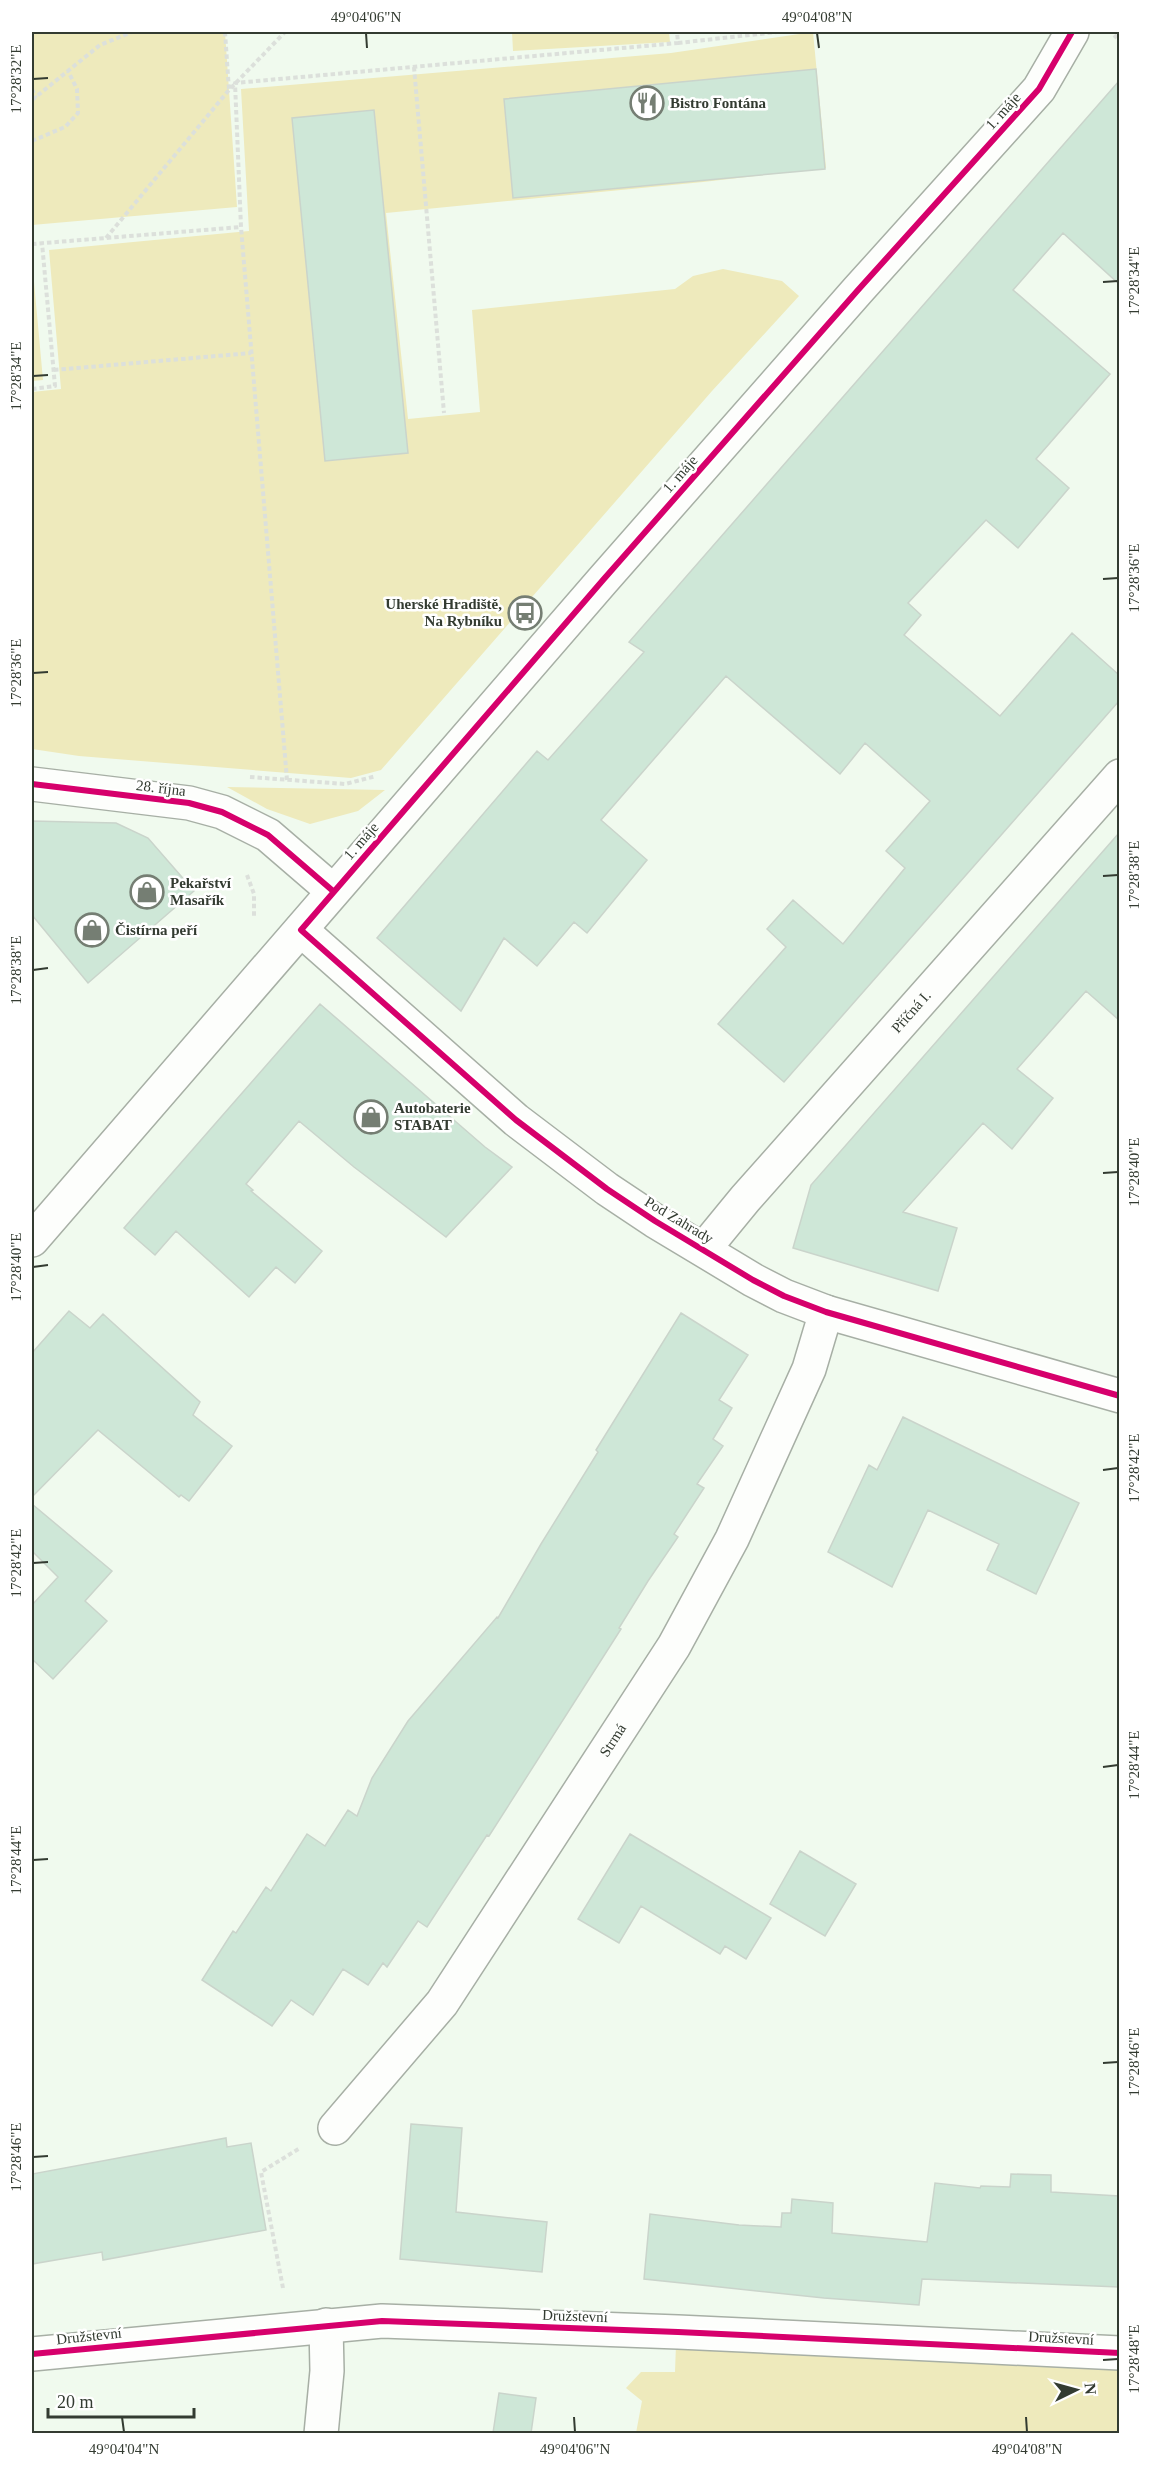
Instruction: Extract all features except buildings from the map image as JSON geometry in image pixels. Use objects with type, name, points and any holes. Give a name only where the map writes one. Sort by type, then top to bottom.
[{"type":"street","name":"1. máje","points":[[38,1221],[301,930],[827,326],[1039,89],[1072,32]]},
{"type":"street","name":"Příčná I.","points":[[704,1249],[745,1199],[1119,776]]},
{"type":"street","name":"28. října","points":[[32,784],[189,803],[222,812],[268,835],[333,891]]},
{"type":"street","name":"Pod Zahrady","points":[[301,930],[516,1120],[607,1189],[753,1280],[784,1296],[826,1312],[1119,1396]]},
{"type":"street","name":"Strmá","points":[[335,2128],[442,2003],[674,1646],[732,1539],[809,1369],[826,1312]]},
{"type":"street","name":"Družstevní","points":[[32,2354],[382,2321],[678,2332],[1119,2353]]},
{"type":"street","points":[[321,2433],[327,2371],[326,2325]]},
{"type":"path","points":[[32,90],[34,99],[100,45],[132,32]]},
{"type":"path","points":[[225,32],[229,90]]},
{"type":"path","points":[[106,238],[229,90],[285,32]]},
{"type":"path","points":[[677,32],[678,43]]},
{"type":"path","points":[[236,83],[777,32]]},
{"type":"path","points":[[414,67],[444,413]]},
{"type":"path","points":[[32,141],[65,127],[78,113],[77,89],[69,71]]},
{"type":"path","points":[[236,83],[241,227],[287,780]]},
{"type":"path","points":[[32,244],[241,227]]},
{"type":"path","points":[[32,389],[55,386],[42,243]]},
{"type":"path","points":[[54,370],[251,353]]},
{"type":"path","points":[[240,776],[345,784],[385,774]]},
{"type":"path","points":[[246,871],[254,894],[255,916],[252,926]]},
{"type":"path","points":[[290,2329],[261,2172],[335,2128]]},
{"type":"shaded area","points":[[32,32],[225,32],[237,207],[32,225]]},
{"type":"shaded area","points":[[512,32],[669,32],[670,42],[513,51]]},
{"type":"shaded area","points":[[813,32],[826,168],[386,213],[408,419],[480,412],[472,310],[675,289],[693,276],[723,269],[782,281],[799,296],[712,391],[381,770],[351,778],[79,756],[32,749],[32,392],[61,389],[49,250],[249,231],[241,89],[671,53]]},
{"type":"shaded area","points":[[32,260],[43,380],[32,381]]},
{"type":"shaded area","points":[[227,787],[385,790],[358,811],[310,824],[267,809]]},
{"type":"shaded area","points":[[676,2344],[1119,2361],[1119,2433],[636,2433],[642,2401],[626,2388],[641,2372],[675,2372]]},
{"type":"cycle path","points":[[1072,32],[1039,89],[858,290],[603,580],[301,930],[516,1120],[607,1189],[753,1280],[784,1296],[826,1312],[1120,1396]]},
{"type":"cycle path","points":[[32,784],[189,803],[222,812],[268,835],[333,891]]},
{"type":"cycle path","points":[[32,2354],[382,2321],[678,2332],[1120,2353]]},
{"type":"place","name":"Bistro Fontána","points":[[647,103]]},
{"type":"place","name":"Uherské Hradiště, Na Rybníku","points":[[525,613]]},
{"type":"place","name":"Pekařství Masařík","points":[[147,892]]},
{"type":"place","name":"Čistírna peří","points":[[92,930]]},
{"type":"place","name":"Autobaterie STABAT","points":[[371,1117]]}]
